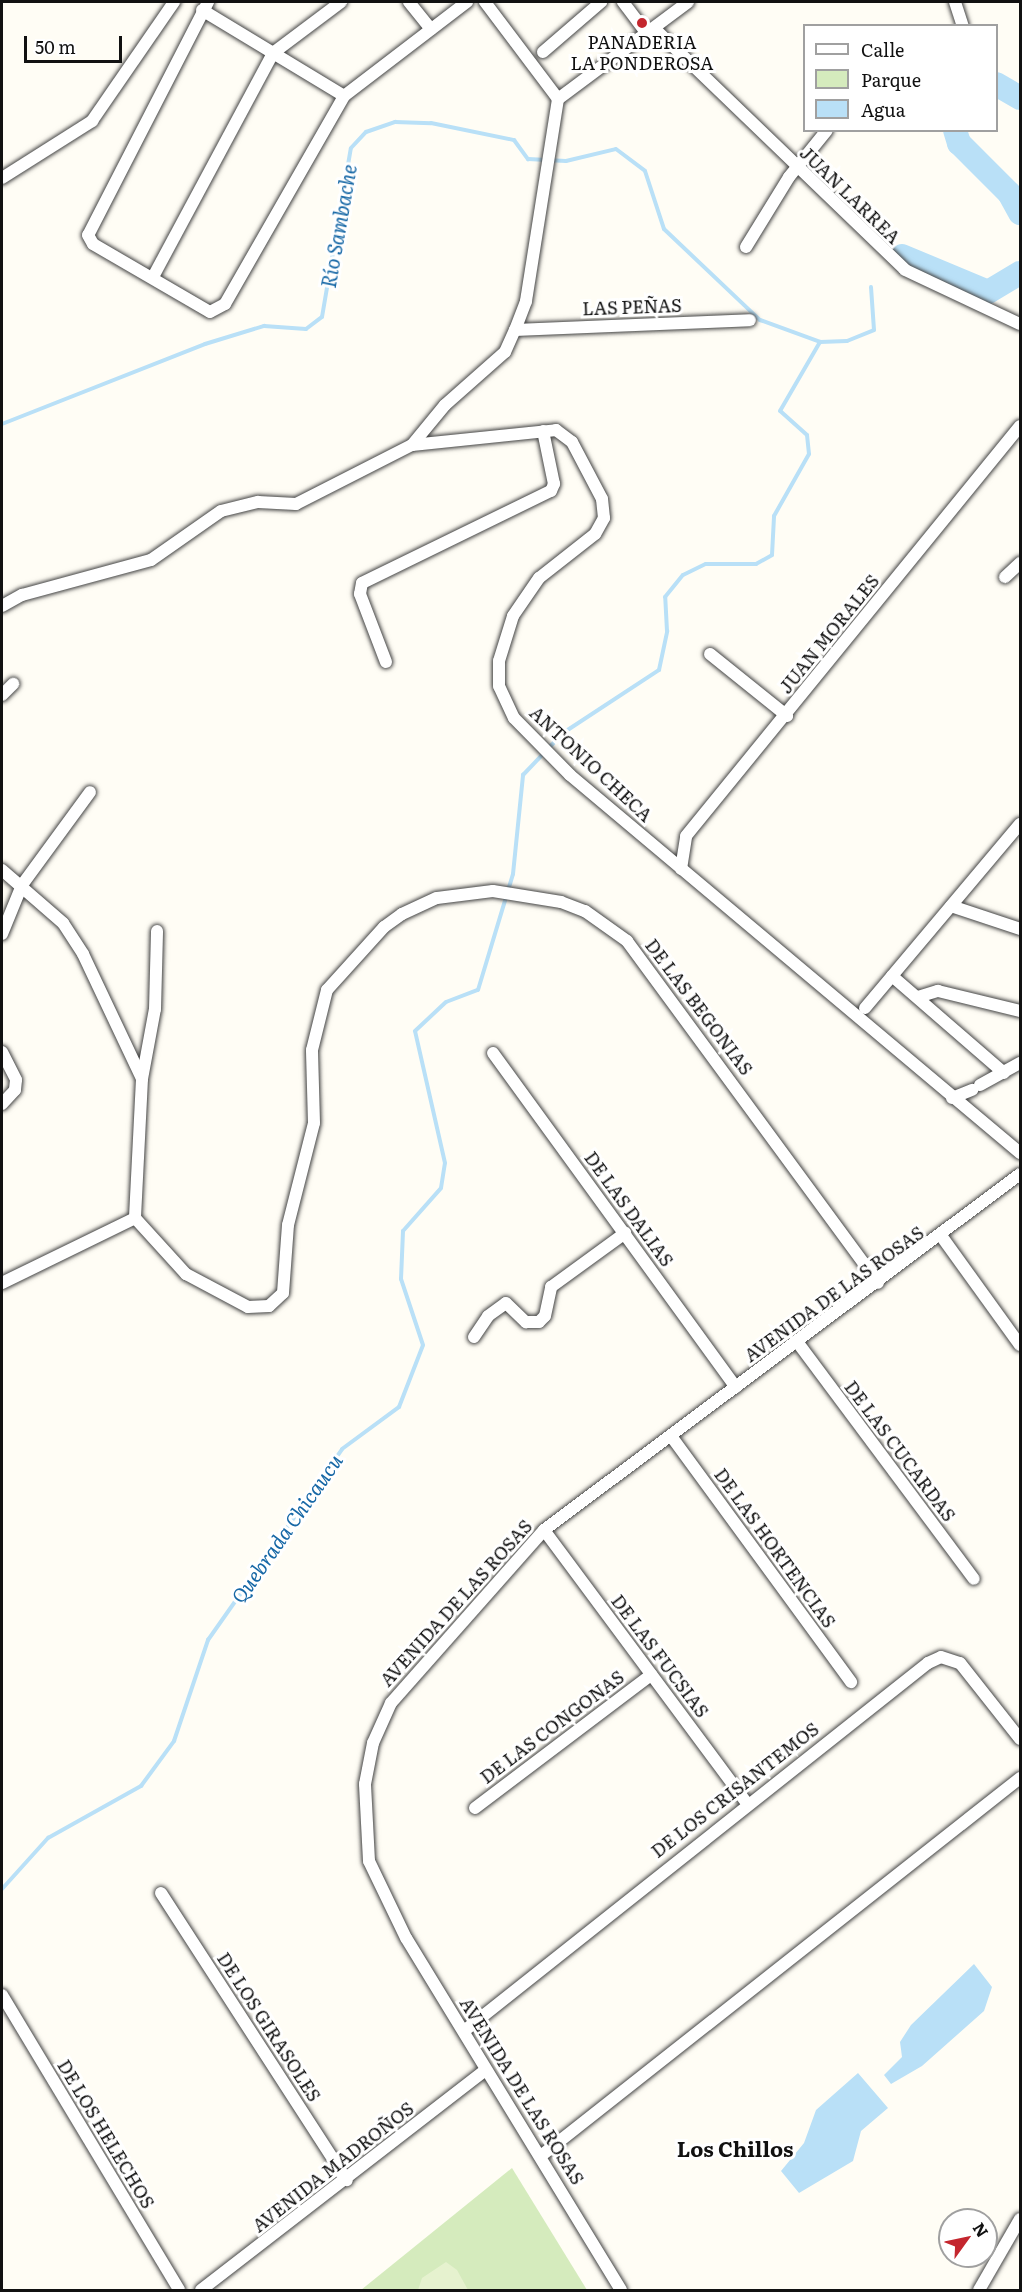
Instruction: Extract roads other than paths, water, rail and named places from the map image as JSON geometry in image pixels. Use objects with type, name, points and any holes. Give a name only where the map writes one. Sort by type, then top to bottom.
[{"type":"street","points":[[2,176],[92,121],[174,2]]},
{"type":"street","points":[[153,277],[273,53],[341,2]]},
{"type":"street","points":[[409,2],[431,29]]},
{"type":"street","points":[[344,96],[273,53],[205,6],[88,235],[93,244],[210,312],[225,304],[344,96],[467,2]]},
{"type":"street","points":[[485,2],[558,99]]},
{"type":"street","points":[[543,52],[601,2]]},
{"type":"street","name":"JUAN LARREA","points":[[623,2],[651,32],[905,270],[1019,322]]},
{"type":"street","points":[[2,606],[22,595],[151,560],[221,511],[258,502],[296,504],[412,445],[445,405],[505,352],[515,330],[532,269],[544,171],[558,99],[596,66],[651,32],[688,2]]},
{"type":"street","points":[[955,2],[962,24]]},
{"type":"street","points":[[746,247],[796,168],[824,132]]},
{"type":"street","name":"LAS PEÑAS","points":[[515,330],[750,320]]},
{"type":"street","name":"JUAN MORALES","points":[[681,869],[686,836],[787,716],[1020,426]]},
{"type":"street","name":"ANTONIO CHECA","points":[[412,445],[556,430],[572,442],[602,499],[604,518],[595,534],[524,596],[501,645],[503,696],[532,738],[570,775],[1020,1153]]},
{"type":"street","points":[[386,662],[360,594],[362,583],[551,491],[554,484],[543,431]]},
{"type":"street","points":[[1005,577],[1020,563]]},
{"type":"street","points":[[710,654],[787,716]]},
{"type":"street","points":[[2,695],[13,684]]},
{"type":"street","points":[[2,934],[22,885],[90,792]]},
{"type":"street","points":[[865,1008],[1020,824]]},
{"type":"street","points":[[2,870],[63,923],[83,954],[142,1080]]},
{"type":"street","name":"DE LAS BEGONIAS","points":[[135,1218],[186,1274],[248,1307],[269,1306],[283,1293],[288,1225],[314,1123],[312,1050],[327,990],[384,927],[402,914],[437,898],[492,891],[525,894],[585,911],[627,941],[878,1283]]},
{"type":"street","points":[[951,906],[1020,929]]},
{"type":"street","points":[[2,1283],[135,1218],[142,1080],[155,1009],[156,931]]},
{"type":"street","points":[[892,976],[1004,1072]]},
{"type":"street","points":[[918,997],[938,991],[1020,1011]]},
{"type":"street","points":[[2,1052],[16,1080],[15,1090],[2,1104]]},
{"type":"street","name":"DE LAS DALIAS","points":[[493,1053],[736,1387]]},
{"type":"street","points":[[952,1098],[976,1088],[1020,1063]]},
{"type":"street","name":"AVENIDA DE LAS ROSAS","points":[[621,2290],[542,2155],[486,2070],[406,1938],[369,1861],[365,1784],[373,1743],[391,1703],[544,1530],[942,1237],[1020,1174]]},
{"type":"street","points":[[474,1337],[488,1316],[506,1303],[526,1322],[539,1322],[545,1316],[551,1287],[625,1233]]},
{"type":"street","points":[[942,1237],[1020,1345]]},
{"type":"street","name":"DE LAS CUCARDAS","points":[[798,1343],[974,1579]]},
{"type":"street","name":"DE LAS HORTENCIAS","points":[[671,1436],[851,1682]]},
{"type":"street","name":"DE LAS FUCSIAS","points":[[544,1530],[747,1803]]},
{"type":"street","name":"DE LOS CRISANTEMOS","points":[[464,2031],[747,1803],[941,1657],[960,1663],[1020,1739]]},
{"type":"street","name":"DE LAS CONGONAS","points":[[475,1808],[651,1675]]},
{"type":"street","points":[[542,2155],[1020,1778]]},
{"type":"street","name":"DE LOS GIRASOLES","points":[[161,1893],[347,2180]]},
{"type":"street","name":"DE LOS HELECHOS","points":[[2,1995],[179,2290]]},
{"type":"street","name":"AVENIDA MADROÑOS","points":[[201,2290],[347,2180],[486,2070]]},
{"type":"street","points":[[979,2290],[1020,2219]]},
{"type":"water","points":[[974,1964],[992,1987],[984,2011],[922,2066],[891,2084],[884,2075],[902,2057],[900,2042],[911,2025]]},
{"type":"water","points":[[858,2073],[888,2108],[861,2131],[853,2161],[799,2193],[781,2171],[804,2143],[816,2110]]},
{"type":"waterway","points":[[998,85],[1020,98]]},
{"type":"waterway","name":"Río Sambache","points":[[2,424],[205,344],[264,326],[306,329],[322,317],[351,148],[366,132],[395,122],[431,123],[514,140],[528,159],[566,161],[616,149],[645,171],[664,229],[760,320],[820,342],[847,341],[874,330],[871,287]]},
{"type":"waterway","points":[[956,132],[959,143],[1009,193],[1020,213]]},
{"type":"waterway","points":[[902,256],[988,292],[1020,273]]},
{"type":"waterway","name":"Quebrada Chicaucu","points":[[2,1889],[48,1838],[141,1786],[174,1741],[208,1640],[342,1449],[399,1407],[423,1345],[401,1279],[403,1231],[441,1188],[445,1163],[415,1031],[446,1002],[478,990],[513,874],[523,775],[563,733],[659,670],[667,631],[665,597],[683,575],[706,564],[756,564],[772,555],[774,516],[809,454],[807,435],[780,411],[820,342]]},
{"type":"place","name":"PANADERIA LA PONDEROSA","points":[[642,23]]},
{"type":"district","name":"Los Chillos","points":[[735,2148]]}]
